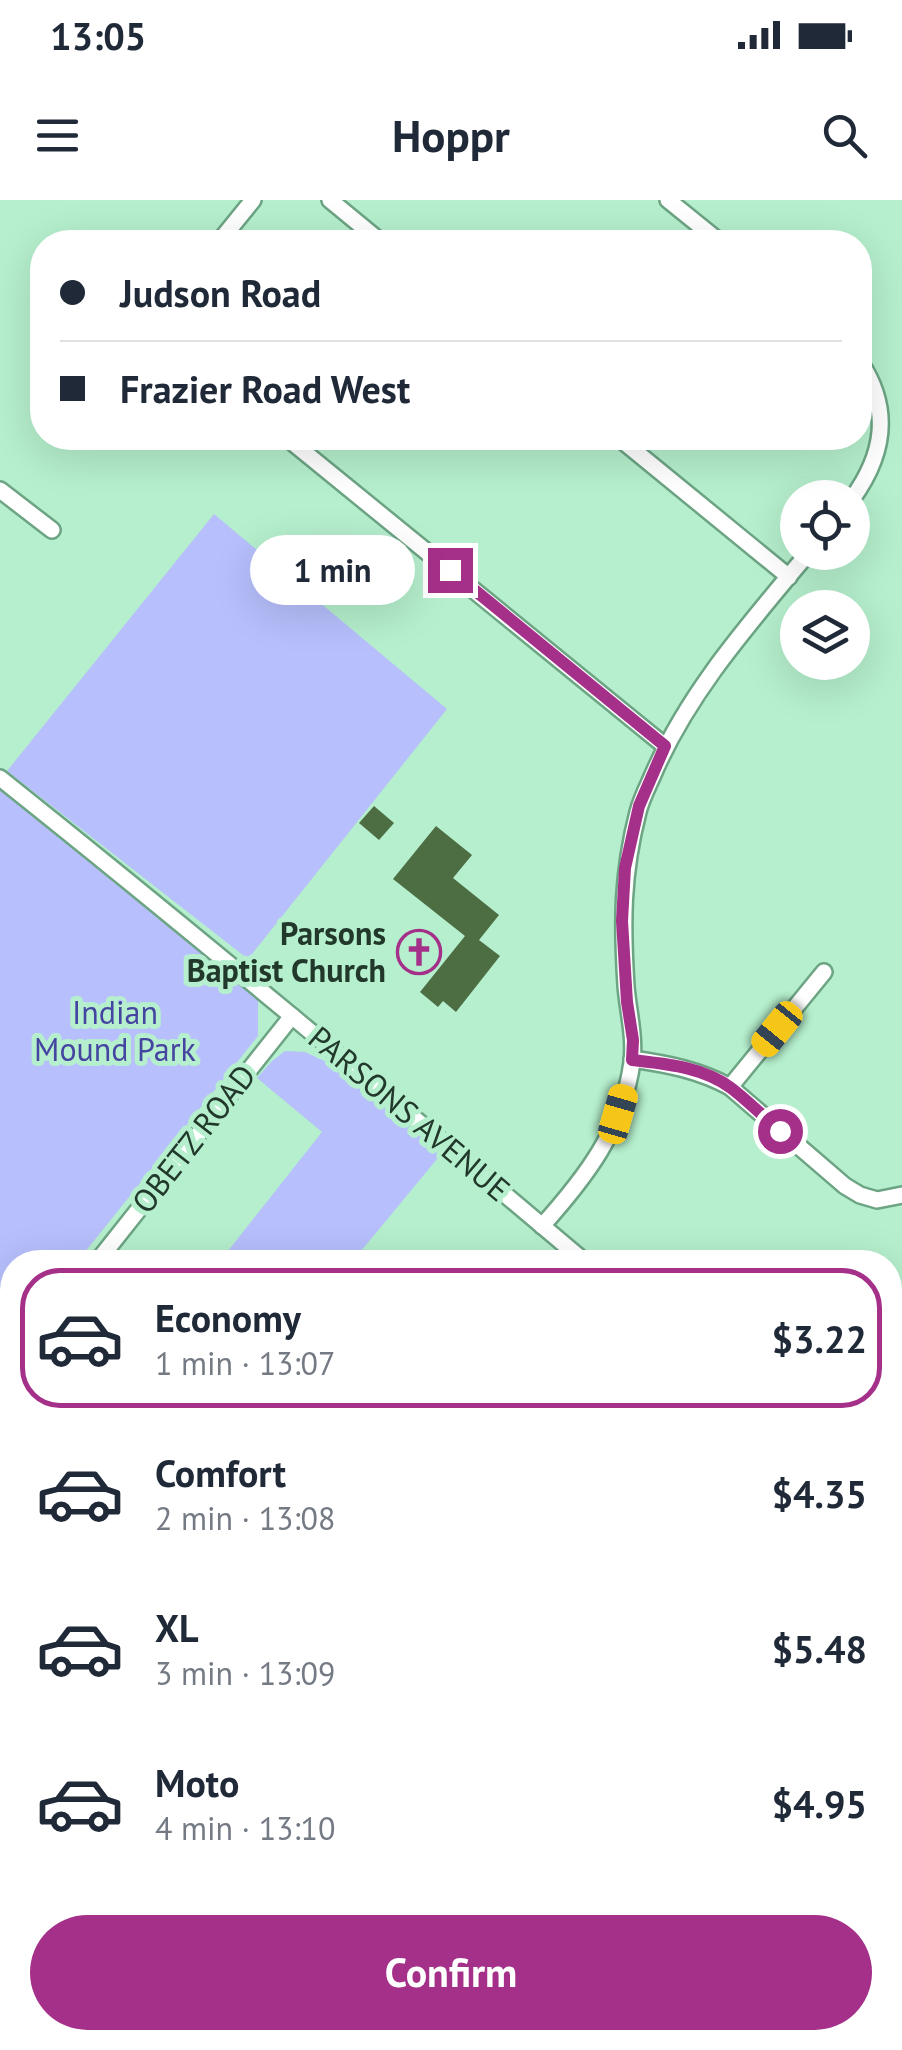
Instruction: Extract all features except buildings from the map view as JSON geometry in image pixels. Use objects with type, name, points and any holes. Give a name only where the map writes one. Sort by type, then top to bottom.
[{"type":"street","points":[[229,230],[253,200]]},
{"type":"street","points":[[330,200],[366,230]]},
{"type":"street","points":[[668,200],[705,230]]},
{"type":"street","points":[[864,480],[874,463],[880,440],[880,417],[872,385]]},
{"type":"street","points":[[302,450],[665,746]]},
{"type":"street","points":[[634,450],[788,576]]},
{"type":"street","points":[[0,490],[52,530]]},
{"type":"street","points":[[542,1226],[600,1154],[618,1114],[632,1060],[622,921],[625,868],[639,806],[665,746],[694,698],[793,570]]},
{"type":"street","name":"PARSONS AVENUE","points":[[0,778],[168,912],[570,1250]]},
{"type":"street","points":[[730,1087],[824,972]]},
{"type":"street","name":"OBETZ ROAD","points":[[106,1250],[292,1016]]},
{"type":"street","points":[[632,1060],[686,1068],[712,1077],[730,1087],[860,1195],[877,1200],[898,1196]]},
{"type":"green space","points":[[214,514],[447,709],[248,959],[7,771]]},
{"type":"green space","name":"Indian Mound Park","points":[[0,790],[258,999],[258,1036],[87,1250],[0,1250]]},
{"type":"green space","points":[[285,1051],[305,1052],[342,1069],[442,1153],[362,1250],[229,1250],[322,1132],[257,1078]]},
{"type":"place","name":"Parsons Baptist Church","points":[[419,952]]},
{"type":"route","points":[[450,570],[665,746],[639,806],[625,868],[622,921],[632,1060],[686,1068],[712,1077],[730,1087],[780,1131]]}]
